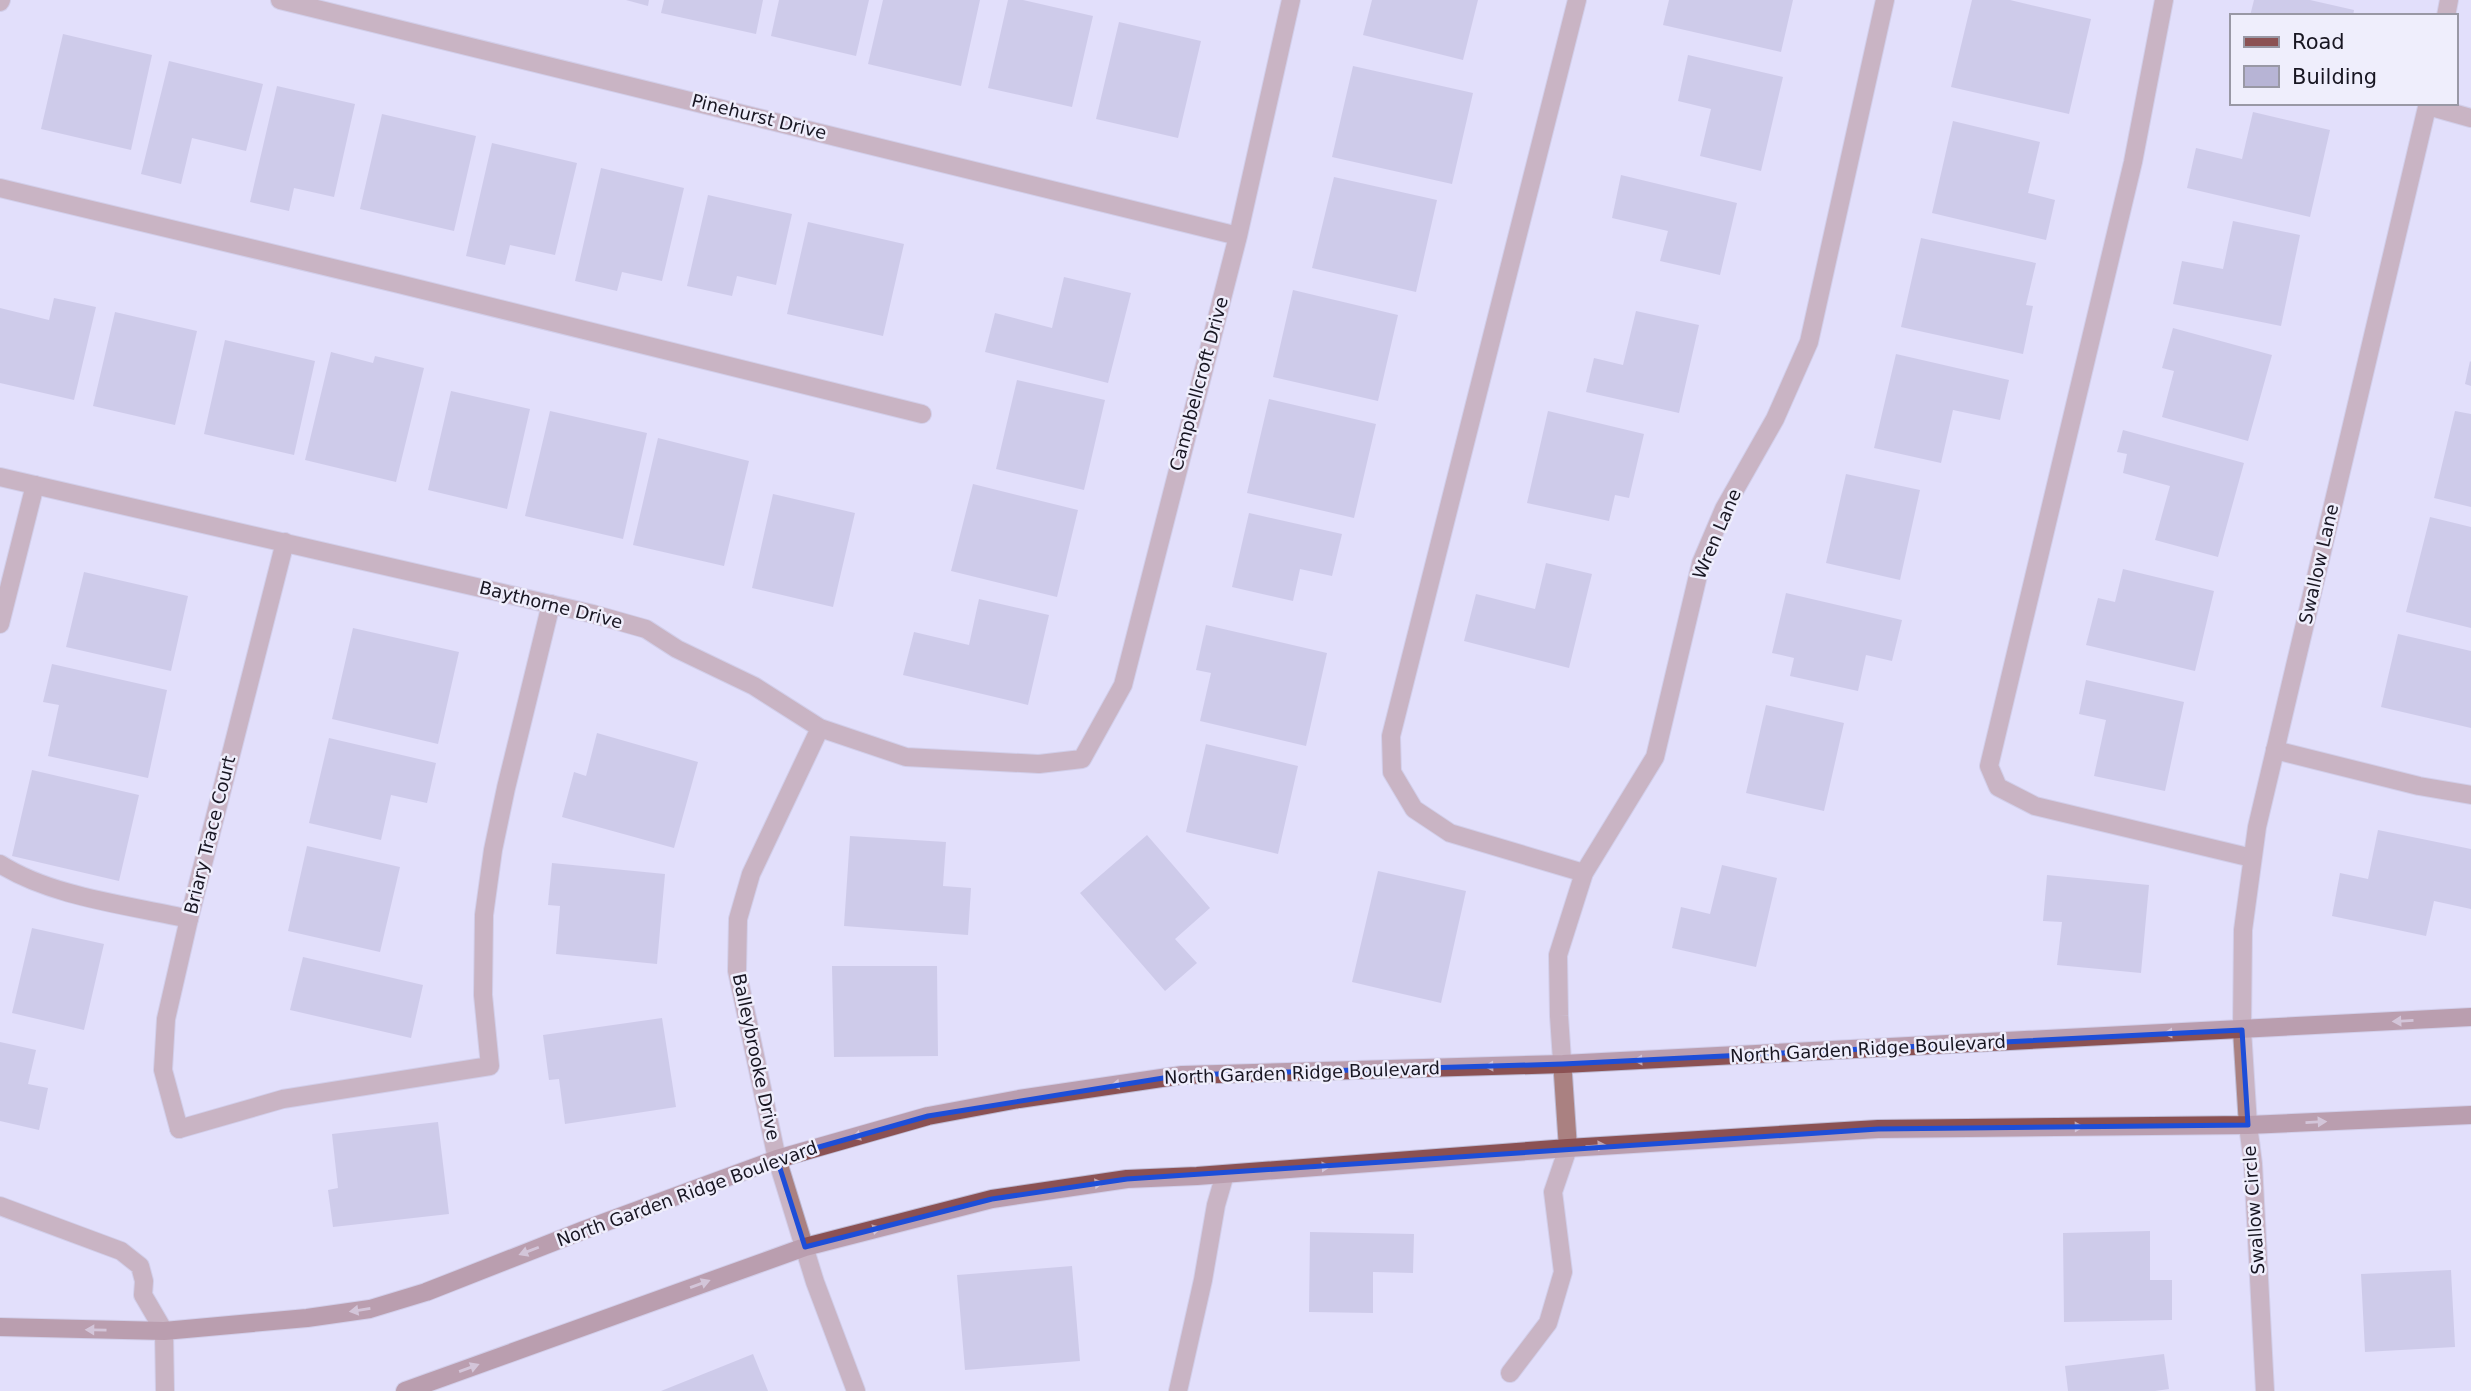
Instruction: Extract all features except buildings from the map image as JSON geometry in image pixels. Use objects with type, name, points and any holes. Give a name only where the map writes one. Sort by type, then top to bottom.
[{"type":"main road","name":"North Garden Ridge Boulevard","points":[[0,1327],[164,1332],[370,1309],[426,1292],[776,1159],[928,1116],[1019,1099],[1182,1075],[1563,1064],[2471,1017]]},
{"type":"main road","points":[[405,1391],[805,1247],[992,1199],[1127,1179],[1878,1129],[2248,1125],[2471,1115]]},
{"type":"street","name":"Pinehurst Drive","points":[[280,0],[1238,236]]},
{"type":"street","name":"Campbellcroft Drive","points":[[1082,759],[1124,685],[1238,236],[1291,0]]},
{"type":"street","points":[[1577,0],[1391,736],[1392,772],[1414,809],[1450,833],[1584,873]]},
{"type":"street","name":"Wren Lane","points":[[1568,1148],[1559,1016],[1558,955],[1584,873],[1655,757],[1670,683],[1701,563],[1724,509],[1774,419],[1810,342],[1885,0]]},
{"type":"street","points":[[2164,0],[2133,162],[1989,766],[1998,787],[2035,806],[2252,858]]},
{"type":"street","points":[[2428,105],[2471,118]]},
{"type":"street","name":"Swallow Lane","points":[[2242,1030],[2243,930],[2257,827],[2428,105]]},
{"type":"street","points":[[0,188],[922,414]]},
{"type":"street","name":"Baythorne Drive","points":[[0,477],[551,604],[646,629],[677,649],[754,686],[820,728],[906,757],[1039,764],[1082,759]]},
{"type":"street","points":[[0,624],[36,485]]},
{"type":"street","name":"Briary Trace Court","points":[[285,542],[166,1019],[163,1070],[179,1129],[283,1099],[490,1066],[483,995],[484,915],[493,850],[506,788],[551,604]]},
{"type":"street","name":"Balleybrooke Drive","points":[[820,728],[751,874],[738,919],[737,971],[776,1159],[815,1282],[856,1391]]},
{"type":"street","points":[[2275,750],[2418,786],[2471,795]]},
{"type":"street","points":[[0,864],[19,876],[67,892],[189,919]]},
{"type":"street","name":"Swallow Circle","points":[[2242,1030],[2253,1164],[2265,1391]]},
{"type":"street","points":[[1510,1373],[1548,1323],[1563,1272],[1553,1192],[1568,1148]]},
{"type":"street","points":[[1178,1391],[1224,1174]]},
{"type":"street","points":[[0,1206],[121,1251],[140,1266],[144,1281],[143,1295],[164,1332],[165,1391]]},
{"type":"highlighted area","points":[[2242,1030],[2248,1125],[1878,1129],[1127,1179],[992,1199],[805,1247],[777,1159],[928,1116],[1182,1075],[1563,1064]]}]
